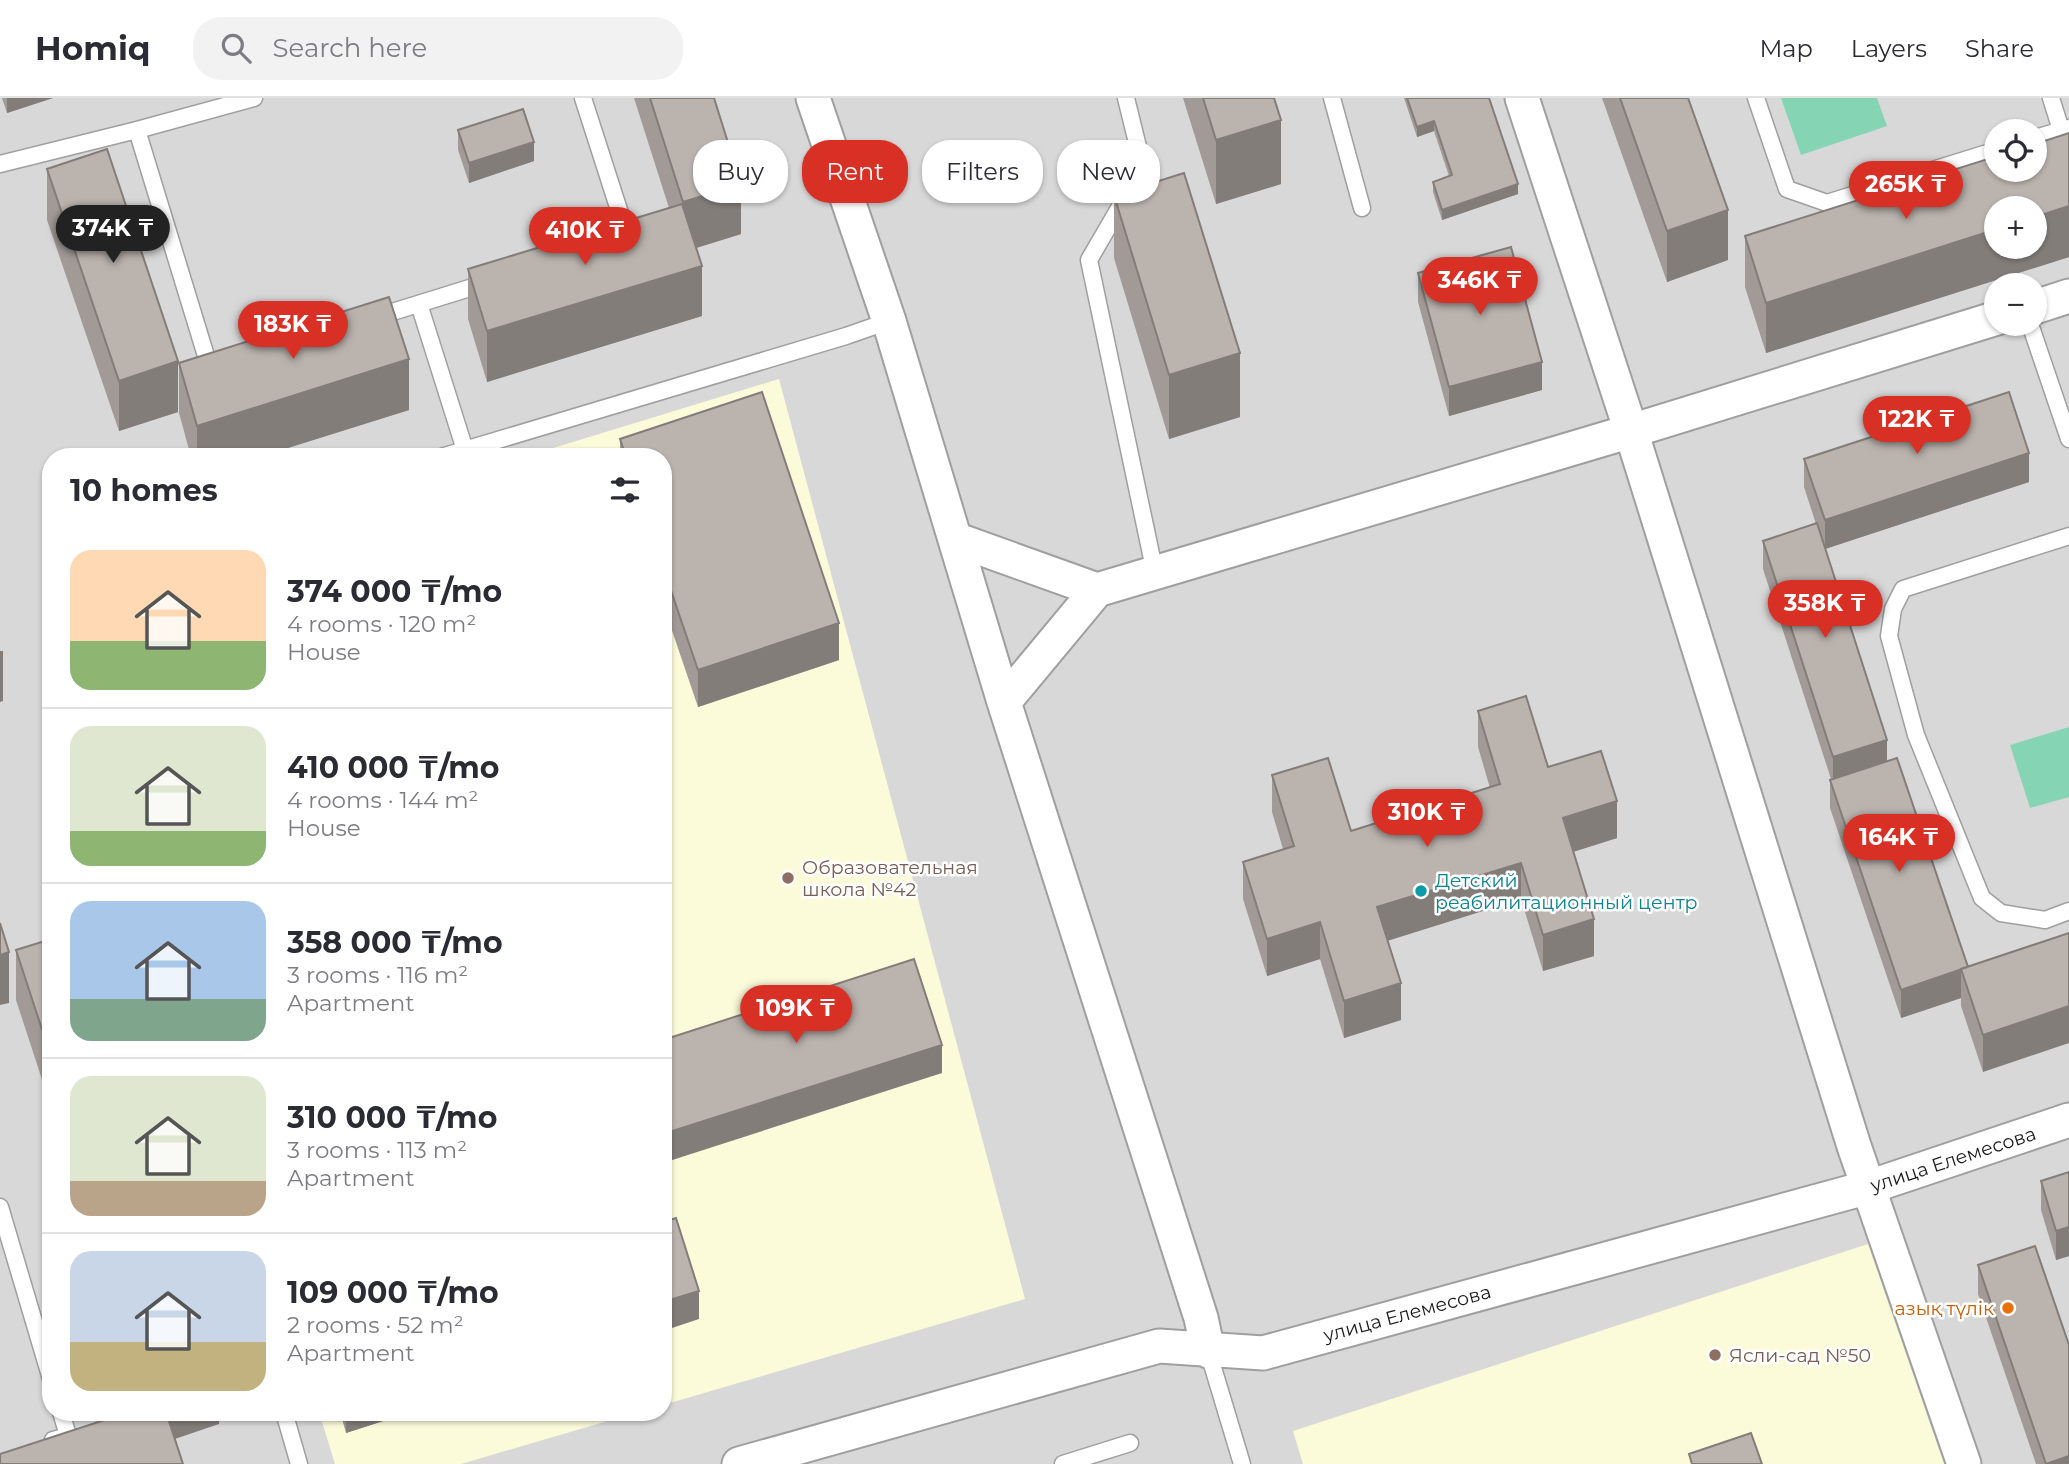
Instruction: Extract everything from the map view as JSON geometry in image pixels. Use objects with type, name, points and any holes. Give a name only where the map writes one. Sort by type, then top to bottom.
[{"type":"street","points":[[813,98],[888,321],[1004,702],[1201,1318],[1208,1350]]},
{"type":"street","points":[[1522,98],[1631,431],[1849,1133],[1964,1464]]},
{"type":"street","points":[[2047,303],[2069,296]]},
{"type":"street","points":[[1004,702],[1097,590],[1631,431],[1984,322]]},
{"type":"street","points":[[955,539],[1097,590]]},
{"type":"street","name":"улица Елемесова","points":[[739,1464],[1159,1346],[1263,1353],[1869,1187],[2069,1120]]},
{"type":"lane","points":[[0,164],[254,98]]},
{"type":"lane","points":[[583,98],[628,238],[602,246]]},
{"type":"lane","points":[[1126,98],[1143,167],[1088,260],[1155,573]]},
{"type":"lane","points":[[1332,98],[1362,208]]},
{"type":"lane","points":[[1756,98],[1787,189],[1827,203],[1984,154]]},
{"type":"lane","points":[[2047,134],[2065,129],[2051,98]]},
{"type":"lane","points":[[137,130],[210,369],[236,361]]},
{"type":"lane","points":[[354,324],[498,279]]},
{"type":"lane","points":[[419,304],[465,448]]},
{"type":"lane","points":[[473,448],[888,321]]},
{"type":"lane","points":[[2034,336],[2069,439]]},
{"type":"lane","points":[[2069,536],[1903,589],[1893,610],[1889,636],[1916,735],[1982,898],[2001,914],[2045,920],[2069,911]]},
{"type":"lane","points":[[0,1207],[42,1348]]},
{"type":"lane","points":[[1208,1350],[1242,1464]]},
{"type":"lane","points":[[34,1446],[68,1436],[64,1421]]},
{"type":"lane","points":[[287,1421],[299,1464]]},
{"type":"lane","points":[[1063,1464],[1130,1443]]},
{"type":"shaded area","points":[[0,98],[2069,98],[2069,1464],[0,1464]]},
{"type":"shaded area","name":"Образовательная школа №42","points":[[779,379],[1025,1299],[672,1402],[672,448],[553,448]]},
{"type":"shaded area","name":"Ясли-сад №50","points":[[1868,1244],[1944,1464],[1303,1464],[1293,1431]]},
{"type":"shaded area","points":[[322,1421],[607,1421],[461,1464],[335,1464]]},
{"type":"green space","points":[[1781,98],[1877,98],[1887,126],[1801,155]]},
{"type":"green space","points":[[2069,727],[2069,797],[2030,808],[2010,745]]},
{"type":"building","points":[[650,98],[714,98],[727,140],[693,140],[693,199],[683,202]]},
{"type":"building","points":[[1203,98],[1274,98],[1281,120],[1216,140]]},
{"type":"building","points":[[1407,98],[1489,98],[1518,184],[1442,210],[1433,182],[1452,175],[1434,121],[1417,127]]},
{"type":"building","points":[[1620,98],[1688,98],[1728,210],[1667,231]]},
{"type":"building","points":[[523,109],[534,142],[469,163],[458,130]]},
{"type":"building","points":[[2069,133],[2069,206],[2047,213],[2047,196],[1984,196],[1984,233],[1766,303],[1745,236],[1984,160],[1984,182],[2047,182],[2047,140]]},
{"type":"building","points":[[107,149],[178,361],[119,381],[47,169]]},
{"type":"building","points":[[1184,173],[1240,353],[1169,375],[1116,203],[1160,203],[1160,181]]},
{"type":"building","points":[[682,204],[702,266],[487,331],[468,269]]},
{"type":"building","points":[[1511,247],[1542,362],[1449,387],[1418,273]]},
{"type":"building","points":[[389,297],[409,359],[197,426],[179,363]]},
{"type":"building","points":[[762,392],[839,623],[698,670],[672,593],[672,448],[623,448],[620,439]]},
{"type":"building","points":[[2009,392],[2029,453],[1825,520],[1804,459]]},
{"type":"building","points":[[1817,523],[1887,740],[1833,757],[1763,541]]},
{"type":"building","name":"Детский реабилитационный центр","points":[[1526,696],[1548,767],[1601,751],[1617,801],[1563,818],[1594,919],[1543,935],[1521,863],[1377,907],[1401,983],[1344,1001],[1320,922],[1267,939],[1243,862],[1294,846],[1272,775],[1328,758],[1351,831],[1500,784],[1478,711]]},
{"type":"building","points":[[1897,758],[1968,967],[1901,990],[1830,780]]},
{"type":"building","points":[[0,923],[9,952],[0,955]]},
{"type":"building","points":[[2069,933],[2069,1006],[1983,1035],[1961,969]]},
{"type":"building","points":[[42,942],[42,1029],[16,950]]},
{"type":"building","points":[[914,959],[942,1045],[672,1131],[672,1037]]},
{"type":"building","points":[[2069,1172],[2069,1227],[2056,1231],[2041,1181]]},
{"type":"building","points":[[676,1218],[699,1291],[672,1299],[672,1219]]},
{"type":"building","points":[[2035,1246],[2069,1345],[2069,1456],[2046,1464],[1978,1265]]},
{"type":"building","points":[[101,1421],[169,1421],[183,1464],[0,1464],[0,1454]]},
{"type":"building","points":[[1751,1433],[1762,1464],[1692,1464],[1689,1454]]},
{"type":"place","name":"Образовательная школа №42","points":[[788,878]]},
{"type":"place","name":"Детский реабилитационный центр","points":[[1421,891]]},
{"type":"place","name":"азық түлік","points":[[2008,1308]]},
{"type":"place","name":"Ясли-сад №50","points":[[1715,1355]]}]
